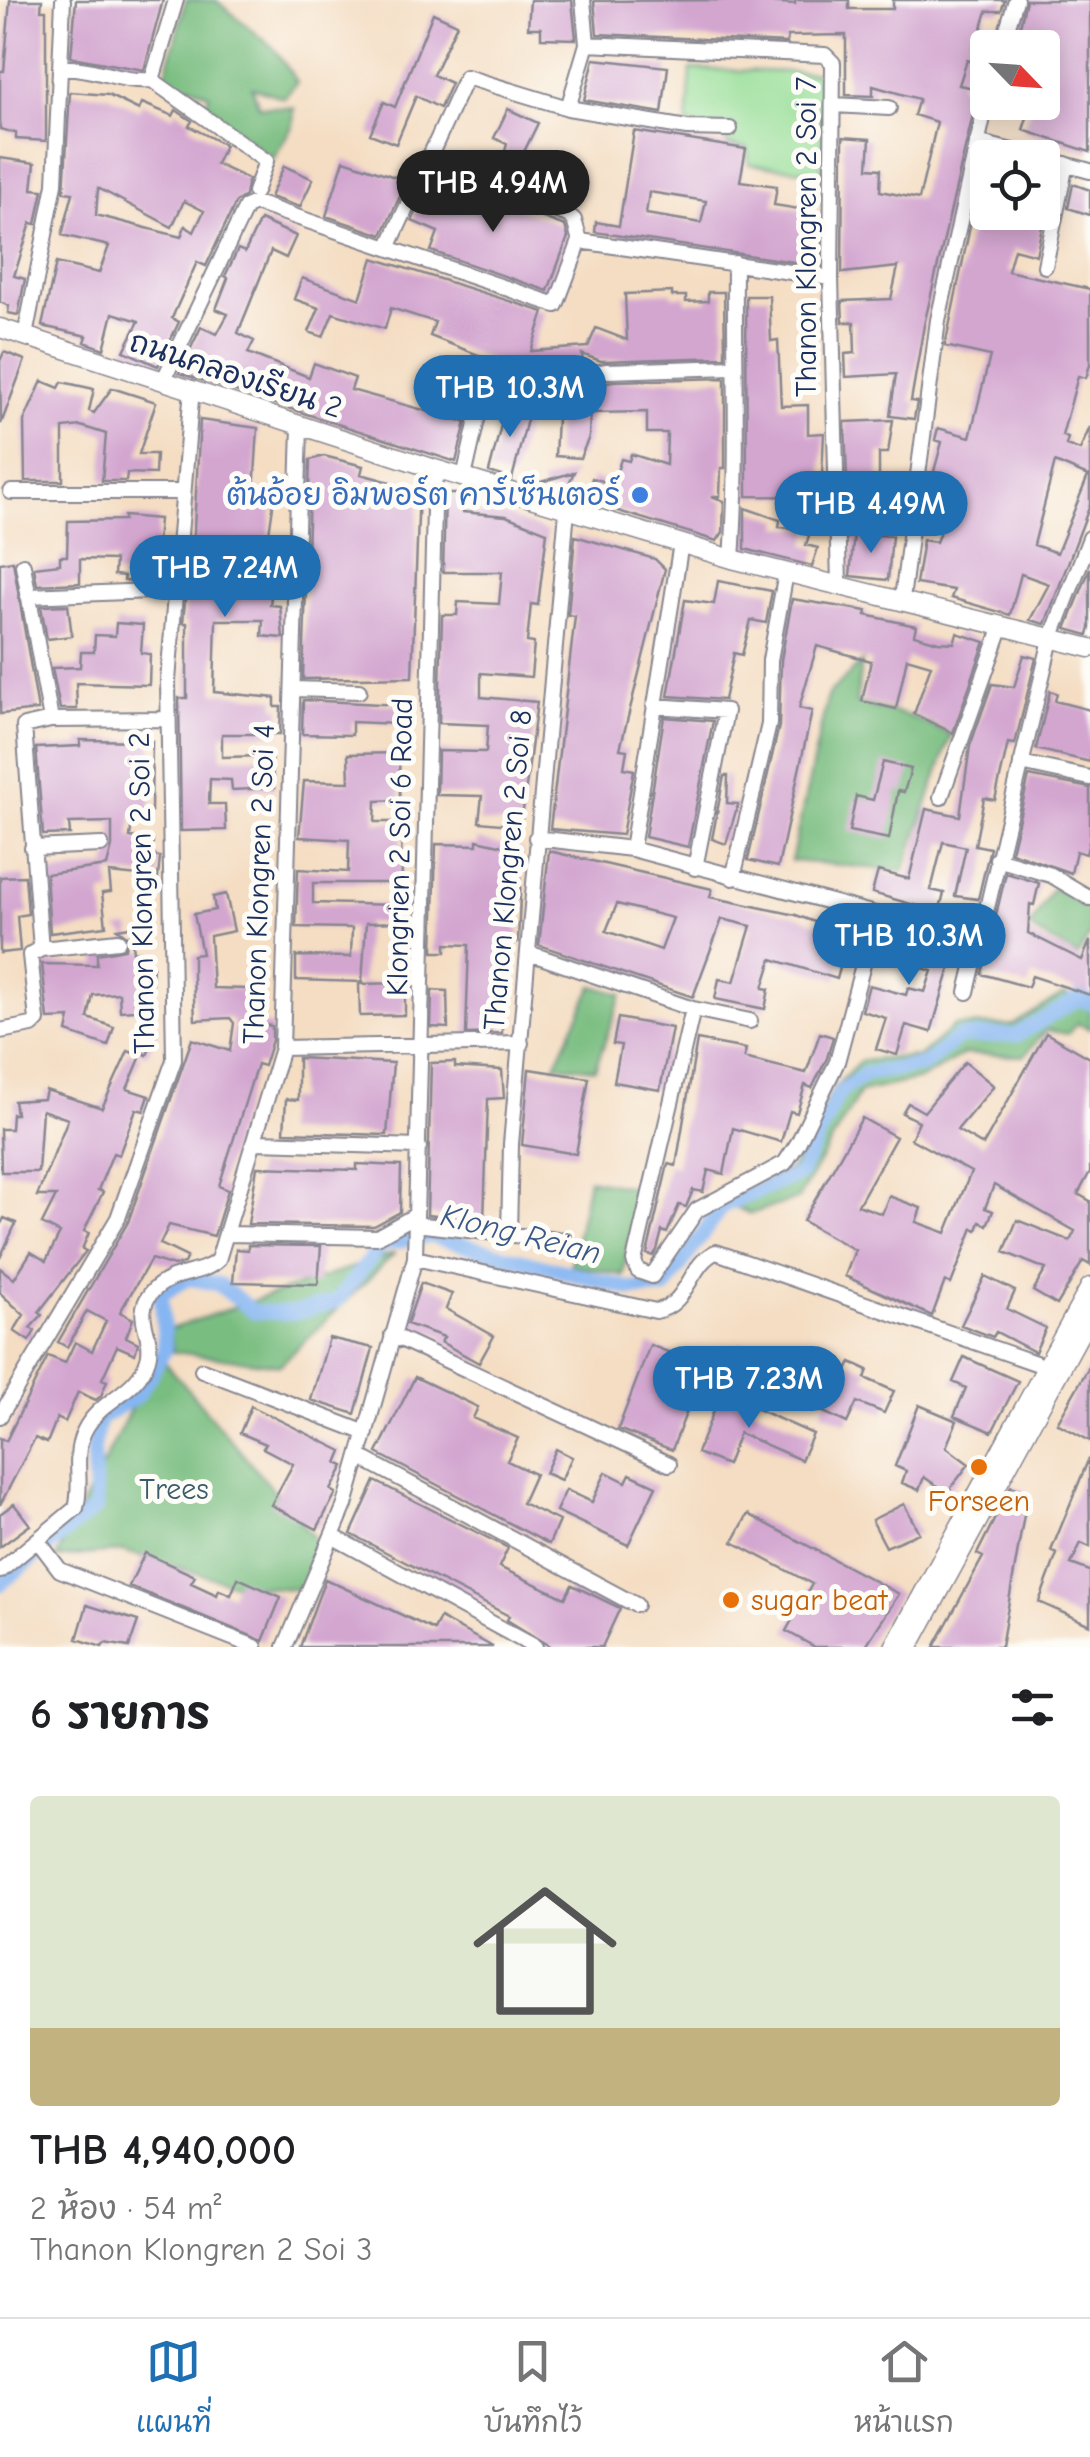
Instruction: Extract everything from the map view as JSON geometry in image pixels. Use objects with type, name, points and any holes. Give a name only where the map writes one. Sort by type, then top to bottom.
[{"type":"street","points":[[25,336],[55,184],[63,0]]},
{"type":"street","points":[[152,80],[176,0]]},
{"type":"street","points":[[568,108],[587,44],[582,0]]},
{"type":"street","points":[[1006,30],[1016,0]]},
{"type":"street","name":"Thanon Klongren 2 Soi 7","points":[[587,44],[825,55],[835,68],[830,278],[840,585]]},
{"type":"street","points":[[61,68],[81,67],[132,82],[152,80],[266,161],[255,192]]},
{"type":"street","points":[[388,248],[466,77],[568,108],[687,128],[730,130]]},
{"type":"street","points":[[834,105],[889,108]]},
{"type":"street","points":[[164,378],[246,207],[255,203],[556,305],[580,241],[574,220],[568,214],[426,163]]},
{"type":"street","points":[[1060,163],[1090,171]]},
{"type":"street","points":[[1045,266],[1066,164]]},
{"type":"street","points":[[902,599],[938,320],[970,170]]},
{"type":"street","points":[[580,241],[830,278]]},
{"type":"street","points":[[732,559],[739,456],[734,367],[736,263]]},
{"type":"street","name":"ถนนคลองเรียน 2","points":[[0,328],[164,378],[435,469],[732,559],[1090,648]]},
{"type":"street","points":[[464,477],[482,398],[494,387],[607,371],[734,367]]},
{"type":"street","name":"Thanon Klongren 2 Soi 2","points":[[0,1416],[118,1218],[174,1060],[168,719],[174,590],[192,388]]},
{"type":"street","name":"Thanon Klongren 2 Soi 4","points":[[39,1543],[76,1508],[76,1455],[86,1427],[105,1404],[132,1384],[148,1360],[142,1314],[150,1294],[172,1276],[215,1264],[258,1142],[282,1048],[300,426]]},
{"type":"street","name":"Klongrien 2 Soi 6 Road","points":[[285,1647],[360,1457],[415,1256],[435,469]]},
{"type":"street","points":[[11,492],[182,492]]},
{"type":"street","name":"Thanon Klongren 2 Soi 8","points":[[510,1234],[512,1144],[536,838],[567,510]]},
{"type":"street","points":[[967,992],[976,941],[1051,639],[1090,538]]},
{"type":"street","points":[[632,849],[681,544]]},
{"type":"street","points":[[23,565],[52,720]]},
{"type":"street","points":[[733,878],[768,724],[770,660],[786,572]]},
{"type":"street","points":[[28,596],[174,590]]},
{"type":"street","points":[[941,797],[1001,628]]},
{"type":"street","points":[[294,689],[359,692]]},
{"type":"street","points":[[654,706],[726,711],[694,868]]},
{"type":"street","points":[[41,949],[22,734],[26,724],[52,720],[168,719]]},
{"type":"street","points":[[1021,762],[1090,778]]},
{"type":"street","points":[[536,838],[632,849],[976,941]]},
{"type":"street","points":[[32,848],[101,845]]},
{"type":"street","points":[[996,858],[1051,875],[1090,898]]},
{"type":"street","points":[[693,1009],[634,1261],[638,1272],[649,1276],[656,1274],[697,1210],[784,1163],[798,1143],[838,1062],[876,916]]},
{"type":"street","points":[[0,1031],[36,1022],[30,955],[41,949],[118,941]]},
{"type":"street","points":[[529,953],[693,1009],[750,1021]]},
{"type":"street","points":[[282,1048],[521,1043]]},
{"type":"street","points":[[258,1142],[419,1148]]},
{"type":"street","points":[[228,1234],[377,1237],[416,1222],[567,1241]]},
{"type":"street","points":[[415,1256],[656,1311],[674,1303],[704,1259],[716,1252],[1047,1367]]},
{"type":"street","points":[[894,1647],[1090,1287]]},
{"type":"street","points":[[910,1647],[1090,1315]]},
{"type":"street","points":[[392,1334],[669,1464]]},
{"type":"street","points":[[202,1370],[366,1432]]},
{"type":"street","points":[[360,1457],[636,1605]]},
{"type":"street","points":[[332,1536],[535,1647]]},
{"type":"street","points":[[0,1571],[39,1543],[60,1570],[255,1647]]},
{"type":"green space","points":[[186,0],[216,0],[274,48],[297,82],[284,98],[252,87],[259,106],[294,108],[293,125],[273,159],[205,109],[209,94],[190,85],[184,93],[164,80]]},
{"type":"green space","points":[[691,69],[824,73],[822,172],[749,164],[748,148],[729,145],[720,132],[687,124]]},
{"type":"green space","points":[[862,662],[856,703],[909,716],[951,735],[904,871],[791,861],[828,695]]},
{"type":"green space","points":[[1053,887],[1090,909],[1090,935],[1078,956],[1029,928]]},
{"type":"green space","points":[[593,986],[622,994],[595,1069],[555,1065]]},
{"type":"green space","points":[[1064,994],[1090,1008],[1090,1029],[1077,1023],[1068,1034],[1046,1030],[1024,1056],[964,1054],[921,1079],[860,1092],[798,1199],[750,1214],[720,1200],[792,1168],[834,1088],[861,1061],[920,1056],[954,1026],[1013,1025]]},
{"type":"green space","points":[[588,1179],[640,1189],[623,1275],[571,1265]]},
{"type":"green space","points":[[395,1253],[280,1365],[173,1352],[170,1329]]},
{"type":"green space","name":"Trees","points":[[158,1354],[319,1544],[302,1590],[234,1584],[123,1551],[56,1558]]},
{"type":"building","points":[[10,0],[42,0],[41,10],[46,10],[46,141],[16,139],[16,133],[0,129],[0,71],[4,71]]},
{"type":"building","points":[[76,0],[163,0],[144,70],[71,57]]},
{"type":"building","points":[[530,0],[572,0],[576,39],[541,38],[541,28],[528,28]]},
{"type":"building","points":[[734,0],[795,4],[795,0],[849,0],[849,9],[893,9],[893,0],[1005,0],[1001,11],[987,11],[981,30],[970,30],[970,61],[967,60],[959,85],[970,87],[972,120],[924,325],[911,401],[917,402],[914,419],[890,416],[896,374],[846,377],[845,354],[855,353],[854,322],[843,322],[842,301],[891,299],[898,267],[842,273],[843,137],[870,139],[868,168],[881,169],[880,191],[919,199],[937,122],[914,115],[919,99],[873,86],[873,96],[846,95],[846,35],[788,36],[787,43],[597,34],[594,1]]},
{"type":"building","points":[[1026,0],[1090,0],[1090,152],[1023,130],[1026,120],[1060,120],[1060,30],[1019,30]]},
{"type":"building","points":[[433,13],[457,24],[433,75],[451,83],[440,108],[416,96],[396,144],[370,134],[384,102],[395,107]]},
{"type":"building","points":[[594,59],[668,67],[662,113],[584,100]]},
{"type":"building","points":[[70,92],[108,95],[139,110],[142,103],[173,116],[176,110],[192,121],[189,126],[225,145],[216,164],[248,179],[245,196],[236,202],[206,266],[197,262],[172,318],[179,322],[158,366],[124,351],[139,321],[113,313],[104,349],[85,342],[87,336],[42,326],[56,263],[99,273],[109,246],[62,235],[73,193],[64,192]],"holes":[[[98,188],[172,227],[184,201],[204,211],[194,232],[185,226],[181,237],[96,215]]]},
{"type":"building","points":[[508,109],[538,123],[521,158],[539,164],[533,185],[498,175],[507,144],[494,138]]},
{"type":"building","points":[[634,131],[746,149],[740,181],[777,186],[774,205],[812,211],[810,225],[821,225],[820,266],[595,232],[596,222],[619,226]],"holes":[[[649,192],[706,201],[701,223],[646,214]]]},
{"type":"building","points":[[0,158],[35,163],[32,189],[43,190],[36,224],[31,223],[14,276],[25,279],[18,315],[8,313],[9,306],[0,302]]},
{"type":"building","points":[[344,160],[407,181],[382,235],[326,216]]},
{"type":"building","points":[[284,166],[313,179],[300,207],[270,197]]},
{"type":"building","points":[[429,184],[451,192],[454,185],[565,226],[568,237],[548,291],[431,251],[438,232],[412,221]]},
{"type":"building","points":[[1073,184],[1090,190],[1090,215],[1068,208]]},
{"type":"building","points":[[260,220],[296,236],[286,258],[271,251],[238,333],[254,341],[248,353],[309,377],[314,363],[355,378],[351,390],[466,422],[456,462],[179,373],[201,327],[217,334],[228,314],[216,309],[228,278],[225,276],[238,249],[245,252]]},
{"type":"building","points":[[970,227],[970,230],[1041,230],[1036,255],[1014,249],[1008,271],[1090,289],[1090,364],[1086,378],[1078,376],[1062,436],[1068,438],[1066,445],[1080,450],[1090,427],[1090,505],[1045,624],[1030,620],[1049,584],[1021,574],[1010,615],[951,598],[954,590],[916,584],[923,540],[936,542],[955,492],[930,486],[942,442],[935,440],[938,428],[970,437],[990,356],[945,346]],"holes":[[[1055,462],[1088,476],[1057,553],[1034,545]]]},
{"type":"building","points":[[373,258],[544,312],[531,351],[588,347],[596,328],[627,340],[625,294],[672,292],[672,296],[686,296],[686,302],[708,301],[708,292],[724,292],[725,357],[601,361],[582,354],[583,364],[522,372],[430,336],[435,322],[391,308],[385,329],[333,313],[323,337],[309,332],[319,308],[294,299],[302,278],[360,299]]},
{"type":"building","points":[[746,296],[769,296],[771,341],[778,340],[781,406],[808,405],[808,434],[824,433],[821,497],[747,496]]},
{"type":"building","points":[[4,352],[25,360],[1,424],[0,361]]},
{"type":"building","points":[[725,378],[725,468],[721,468],[720,496],[712,496],[724,501],[723,532],[717,541],[585,501],[592,478],[613,484],[621,459],[629,461],[631,454],[666,465],[667,433],[647,433],[647,412],[590,413],[589,437],[580,458],[555,456],[557,418],[554,407],[547,408],[545,391],[614,381]]},
{"type":"building","points":[[42,381],[59,388],[62,382],[94,389],[89,411],[94,413],[112,388],[156,402],[139,454],[156,454],[155,474],[127,473],[126,481],[102,481],[106,434],[81,426],[63,428],[63,481],[25,481],[24,421]]},
{"type":"building","points":[[507,402],[530,408],[512,479],[489,472]]},
{"type":"building","points":[[200,420],[258,428],[254,491],[275,492],[267,547],[277,547],[270,605],[280,606],[283,638],[262,636],[263,620],[216,620],[214,692],[275,698],[275,707],[281,707],[280,734],[222,734],[222,757],[271,756],[274,788],[232,790],[231,780],[210,779],[209,804],[225,804],[226,830],[181,831],[179,698],[187,698],[187,623],[183,623],[190,545],[193,546]]},
{"type":"building","points":[[893,420],[888,453],[879,453],[879,494],[888,493],[888,510],[848,512],[845,422]]},
{"type":"building","points":[[324,456],[363,466],[361,474],[419,490],[412,677],[303,679],[310,460]]},
{"type":"building","points":[[574,472],[564,495],[542,489],[541,482]]},
{"type":"building","points":[[445,494],[462,494],[463,512],[506,516],[547,532],[538,605],[531,604],[527,642],[534,643],[531,677],[481,673],[481,697],[537,702],[521,826],[479,822],[482,796],[437,795],[438,751],[486,752],[488,725],[439,723],[442,615],[457,615],[458,602],[499,604],[502,572],[443,572]]},
{"type":"building","points":[[745,508],[780,520],[779,527],[811,529],[806,545],[818,548],[812,566],[745,549]]},
{"type":"building","points":[[124,516],[159,519],[156,556],[168,557],[166,580],[124,581],[124,576],[114,575],[115,560],[80,559],[80,583],[37,585],[34,567],[60,564],[60,556],[67,556],[68,521],[124,520]]},
{"type":"building","points":[[854,533],[892,536],[888,580],[850,576]]},
{"type":"building","points":[[575,536],[655,559],[665,569],[620,749],[627,750],[624,768],[634,770],[622,835],[550,829],[575,616],[568,615]]},
{"type":"building","points":[[13,561],[38,710],[0,714],[0,563]]},
{"type":"building","points":[[1090,568],[1090,628],[1088,635],[1066,629]]},
{"type":"building","points":[[718,581],[772,591],[766,623],[751,620],[742,655],[734,653],[724,700],[668,696],[685,600],[714,604]]},
{"type":"building","points":[[792,599],[867,611],[866,615],[916,626],[914,635],[938,642],[954,643],[957,633],[985,642],[953,733],[914,714],[931,665],[907,658],[896,709],[862,701],[871,661],[817,646],[799,708],[812,711],[778,867],[748,860],[779,726],[781,660]]},
{"type":"building","points":[[68,605],[72,636],[47,639],[41,606]]},
{"type":"building","points":[[116,623],[143,625],[141,653],[150,654],[149,685],[76,683],[77,709],[60,709],[52,668],[80,667],[81,652],[94,652],[95,635],[115,636]]},
{"type":"building","points":[[1024,655],[1036,658],[1015,744],[1008,743],[995,800],[984,798],[975,845],[990,848],[978,899],[955,896],[966,847],[943,842],[931,890],[944,893],[939,912],[872,893],[878,871],[909,879],[926,809],[960,816],[970,746],[992,684],[1014,687]]},
{"type":"building","points":[[1050,691],[1057,693],[1055,701],[1090,710],[1090,762],[1036,749]]},
{"type":"building","points":[[303,700],[399,705],[399,724],[352,722],[352,735],[302,734]]},
{"type":"building","points":[[664,717],[713,721],[688,847],[645,837]]},
{"type":"building","points":[[80,740],[152,741],[151,812],[133,812],[130,837],[153,840],[152,856],[160,857],[158,878],[109,873],[111,892],[102,893],[106,926],[50,933],[46,874],[107,866],[112,846],[112,822],[69,823],[70,834],[43,835],[36,748],[80,746]]},
{"type":"building","points":[[399,753],[400,800],[376,801],[375,822],[401,822],[402,883],[313,883],[313,903],[398,905],[398,922],[366,923],[362,982],[296,980],[296,956],[351,957],[352,928],[296,927],[298,869],[348,872],[349,840],[299,837],[304,781],[349,782],[348,754]]},
{"type":"building","points":[[883,762],[911,769],[904,792],[898,791],[889,839],[849,831],[856,796],[873,800]]},
{"type":"building","points":[[724,776],[728,776],[727,803],[738,804],[726,844],[712,839]]},
{"type":"building","points":[[1029,776],[1090,788],[1090,838],[1086,854],[1076,851],[1071,873],[1011,852]]},
{"type":"building","points":[[477,840],[522,850],[518,942],[505,946],[502,1033],[466,1034],[469,945],[446,944],[446,952],[433,952],[436,844],[477,845]]},
{"type":"building","points":[[549,851],[712,889],[710,897],[796,915],[849,935],[837,979],[772,959],[763,988],[769,989],[765,1009],[715,999],[719,979],[734,982],[751,926],[722,919],[693,997],[539,945]],"holes":[[[617,904],[673,918],[661,950],[606,931]]]},
{"type":"building","points":[[1006,873],[1039,883],[1034,905],[1030,904],[1028,933],[1082,960],[1090,941],[1090,995],[1032,976],[1028,987],[982,974]]},
{"type":"building","points":[[25,876],[28,914],[17,916],[20,951],[0,953],[0,877]]},
{"type":"building","points":[[226,894],[234,931],[210,936],[213,988],[247,989],[247,993],[258,994],[257,1024],[272,1026],[272,1040],[264,1066],[257,1064],[219,1186],[228,1190],[214,1236],[169,1225],[160,1244],[187,1257],[184,1263],[174,1266],[151,1259],[120,1312],[133,1319],[126,1337],[138,1343],[135,1354],[117,1346],[102,1379],[107,1381],[101,1396],[96,1400],[78,1392],[65,1422],[57,1418],[47,1443],[35,1438],[0,1505],[0,1438],[6,1441],[48,1356],[65,1363],[75,1342],[92,1351],[106,1321],[87,1311],[67,1347],[58,1342],[128,1222],[192,1039],[230,1051],[234,1023],[230,1018],[195,1020],[193,976],[193,955],[202,954],[194,914],[215,910],[213,897]]},
{"type":"building","points":[[130,927],[133,952],[147,951],[148,967],[153,967],[150,1009],[120,1011],[119,993],[93,995],[88,1018],[114,1027],[108,1046],[67,1032],[70,1018],[48,1019],[42,964],[97,965],[97,954],[125,949],[127,936],[117,929]]},
{"type":"building","points":[[885,928],[956,948],[931,1032],[906,1025],[897,1055],[876,1049],[886,1018],[862,1011],[869,985],[906,995],[908,988],[925,992],[932,971],[877,953]]},
{"type":"building","points":[[405,983],[405,1015],[360,1016],[359,984]]},
{"type":"building","points":[[432,990],[447,991],[448,1028],[431,1027]]},
{"type":"building","points":[[618,1018],[672,1028],[660,1090],[614,1082],[621,1045],[613,1044]]},
{"type":"building","points":[[145,1024],[158,1030],[147,1055],[134,1049]]},
{"type":"building","points":[[820,1033],[833,1037],[827,1058],[812,1088],[805,1085],[797,1113],[790,1111],[781,1142],[733,1128],[724,1174],[708,1170],[703,1192],[693,1190],[686,1207],[679,1205],[667,1233],[662,1231],[657,1250],[653,1256],[647,1254],[668,1164],[676,1166],[697,1040],[746,1049],[744,1058],[806,1073]]},
{"type":"building","points":[[1046,1033],[1090,1058],[1090,1172],[1078,1194],[1090,1201],[1090,1265],[1083,1261],[1057,1305],[1033,1291],[1046,1269],[1004,1252],[1017,1220],[1070,1241],[1075,1231],[994,1185],[985,1208],[993,1211],[987,1225],[980,1222],[977,1230],[973,1228],[951,1284],[945,1281],[932,1316],[845,1276],[855,1250],[803,1221],[862,1118],[896,1137],[858,1205],[882,1214],[889,1196],[921,1208],[916,1222],[946,1233],[971,1172],[911,1139],[919,1121],[902,1113],[908,1103],[924,1112],[965,1062],[994,1086],[957,1130],[983,1145]]},
{"type":"building","points":[[128,1051],[141,1056],[127,1089],[149,1096],[144,1111],[136,1109],[119,1155],[113,1153],[98,1190],[103,1192],[84,1231],[89,1233],[82,1249],[86,1251],[39,1312],[42,1315],[30,1328],[35,1331],[29,1341],[14,1331],[24,1315],[0,1293],[0,1268],[14,1279],[31,1252],[46,1261],[60,1233],[42,1224],[56,1196],[37,1196],[68,1119],[42,1110],[38,1172],[1,1172],[0,1129],[11,1129],[12,1114],[16,1114],[14,1101],[44,1099],[46,1090],[102,1108]]},
{"type":"building","points":[[298,1058],[393,1063],[387,1135],[284,1132],[286,1099],[298,1100]]},
{"type":"building","points":[[455,1062],[455,1067],[502,1070],[504,1098],[488,1099],[484,1221],[427,1215],[431,1063]]},
{"type":"building","points":[[529,1069],[589,1078],[576,1154],[522,1145]]},
{"type":"building","points":[[357,1164],[401,1166],[400,1212],[374,1226],[248,1224],[257,1167],[357,1170]]},
{"type":"building","points":[[4,1218],[16,1223],[0,1258],[0,1226]]},
{"type":"building","points":[[248,1245],[321,1246],[318,1284],[233,1282],[236,1249],[248,1250]]},
{"type":"building","points":[[985,1276],[1015,1291],[1007,1309],[1046,1328],[1035,1352],[996,1332],[993,1337],[961,1325]]},
{"type":"building","points":[[421,1283],[452,1294],[446,1309],[494,1336],[479,1363],[441,1342],[444,1337],[407,1324]]},
{"type":"building","points":[[329,1338],[373,1348],[355,1414],[311,1400]]},
{"type":"building","points":[[740,1343],[778,1357],[780,1348],[798,1353],[786,1398],[725,1382]]},
{"type":"building","points":[[650,1345],[704,1366],[672,1450],[618,1429]]},
{"type":"building","points":[[964,1357],[1018,1381],[992,1432],[954,1416],[966,1388],[953,1382]]},
{"type":"building","points":[[851,1362],[868,1370],[865,1378],[894,1391],[884,1413],[857,1402],[847,1423],[821,1411],[829,1394],[835,1397]]},
{"type":"building","points":[[1090,1365],[1090,1441],[1057,1423]]},
{"type":"building","points":[[415,1377],[478,1407],[473,1418],[518,1438],[507,1461],[535,1474],[522,1503],[559,1521],[549,1544],[377,1453]]},
{"type":"building","points":[[721,1393],[813,1434],[801,1460],[739,1433],[727,1465],[697,1453]]},
{"type":"building","points":[[919,1405],[957,1421],[946,1447],[969,1464],[947,1493],[924,1477],[919,1490],[902,1483],[906,1471],[895,1466]]},
{"type":"building","points":[[251,1406],[342,1451],[337,1463],[344,1466],[331,1490],[336,1493],[317,1529],[271,1505],[293,1464],[263,1448],[266,1444],[240,1433]]},
{"type":"building","points":[[556,1449],[572,1457],[561,1480],[545,1473]]},
{"type":"building","points":[[1089,1458],[1090,1547],[1081,1543],[1071,1564],[1090,1571],[1090,1625],[1039,1602],[1057,1554],[1051,1551]]},
{"type":"building","points":[[606,1472],[626,1482],[630,1474],[656,1486],[628,1545],[556,1511],[566,1490],[592,1502]]},
{"type":"building","points":[[375,1481],[508,1548],[499,1567],[565,1598],[572,1585],[620,1608],[602,1647],[551,1647],[507,1620],[509,1616],[351,1534]]},
{"type":"building","points":[[1011,1486],[1028,1492],[1001,1647],[934,1647],[983,1557],[977,1554]]},
{"type":"building","points":[[14,1504],[30,1525],[0,1547],[0,1514]]},
{"type":"building","points":[[904,1504],[919,1533],[886,1547],[872,1520]]},
{"type":"building","points":[[748,1514],[899,1594],[865,1647],[815,1647],[786,1631],[812,1584],[733,1542]]},
{"type":"building","points":[[145,1553],[195,1576],[191,1583],[217,1595],[219,1590],[231,1595],[238,1578],[281,1597],[263,1641],[129,1586]]},
{"type":"building","points":[[325,1579],[434,1630],[440,1618],[493,1647],[300,1647]]},
{"type":"building","points":[[87,1605],[138,1621],[129,1647],[105,1643],[102,1647],[77,1639]]},
{"type":"waterway","name":"Klong Reian","points":[[0,1584],[96,1508],[93,1452],[99,1419],[138,1395],[165,1350],[161,1295],[188,1278],[218,1284],[254,1312],[293,1313],[336,1302],[382,1244],[431,1236],[630,1289],[665,1288],[722,1206],[800,1174],[839,1093],[865,1074],[924,1065],[959,1037],[1017,1035],[1080,998],[1090,1003]]},
{"type":"place","name":"ต้นอ้อย อิมพอร์ต คาร์เซ็นเตอร์","points":[[640,495]]},
{"type":"place","name":"Forseen","points":[[979,1467]]},
{"type":"place","name":"sugar beat","points":[[731,1600]]}]
